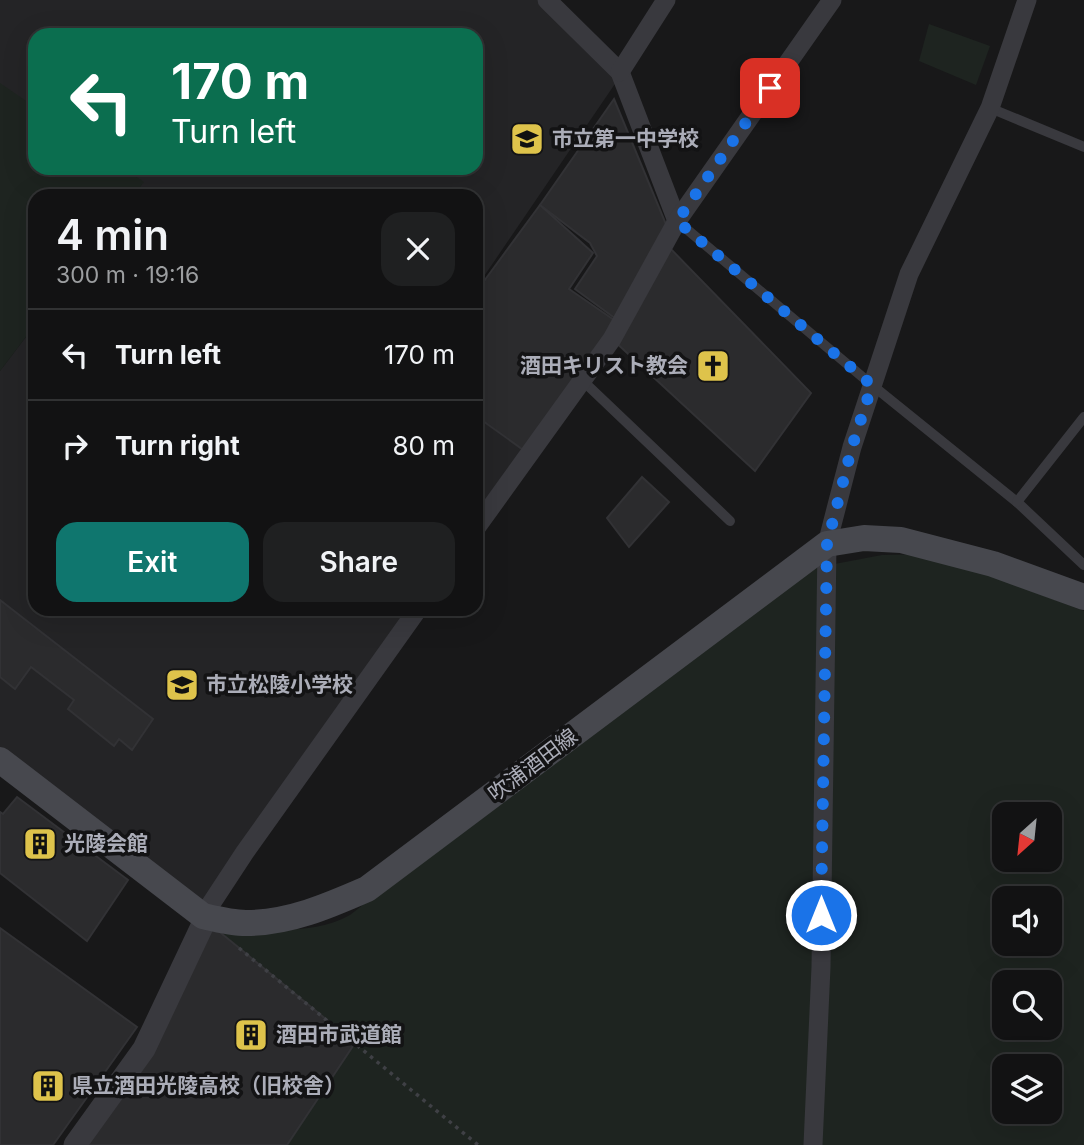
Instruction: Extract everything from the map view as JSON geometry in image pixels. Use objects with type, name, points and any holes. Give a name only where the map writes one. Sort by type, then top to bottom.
[{"type":"main road","name":"吹浦酒田線","points":[[0,760],[202,916],[244,924],[284,920],[366,889],[827,544],[864,538],[901,540],[993,564],[1084,597]]},
{"type":"street","points":[[547,0],[620,72],[677,221]]},
{"type":"street","points":[[620,72],[666,0]]},
{"type":"street","points":[[483,518],[612,339],[677,221],[832,0]]},
{"type":"street","points":[[813,1145],[821,967],[827,544],[852,447],[909,274],[990,108],[1027,0]]},
{"type":"street","points":[[75,1145],[144,1049],[205,919],[202,916],[413,616]]},
{"type":"lane","points":[[990,108],[1084,147]]},
{"type":"lane","points":[[677,221],[872,385],[1017,502],[1084,565]]},
{"type":"lane","points":[[582,380],[730,521]]},
{"type":"lane","points":[[1017,502],[1084,417]]},
{"type":"path","points":[[237,946],[478,1145]]},
{"type":"shaded area","name":"市立第一中学校","points":[[0,0],[541,0],[621,75],[483,278],[483,189],[138,189],[142,184],[129,175],[483,175],[483,28],[28,28],[28,104],[0,85]]},
{"type":"shaded area","points":[[929,24],[990,46],[976,85],[919,61]]},
{"type":"shaded area","points":[[0,83],[28,102],[28,175],[134,175],[144,182],[138,189],[28,189],[28,334],[0,371]]},
{"type":"shaded area","name":"市立松陵小学校","points":[[28,334],[28,616],[413,616],[203,916],[0,760],[0,371]]},
{"type":"shaded area","points":[[483,421],[529,454],[483,518]]},
{"type":"shaded area","points":[[933,554],[1084,611],[1084,1145],[72,1145],[217,927],[302,929],[335,922],[350,915],[787,573],[882,555]]},
{"type":"building","points":[[614,99],[670,234],[616,319],[575,289],[597,256],[590,243],[540,205]]},
{"type":"building","points":[[540,205],[593,253],[569,289],[617,322],[529,454],[483,421],[483,282]]},
{"type":"building","name":"酒田キリスト教会","points":[[665,243],[811,393],[755,471],[612,339]]},
{"type":"building","points":[[642,477],[669,502],[629,547],[607,518]]},
{"type":"building","points":[[0,600],[153,719],[132,750],[119,739],[114,746],[68,709],[74,700],[31,667],[15,689],[0,677]]},
{"type":"building","name":"光陵会館","points":[[17,797],[128,880],[87,941],[0,873],[0,812],[3,814]]},
{"type":"building","name":"酒田市武道館","points":[[205,920],[355,1043],[287,1145],[81,1145]]},
{"type":"building","name":"県立酒田光陵高校（旧校舎）","points":[[0,928],[137,1027],[53,1145],[0,1145]]},
{"type":"place","name":"市立第一中学校","points":[[527,139]]},
{"type":"place","name":"酒田キリスト教会","points":[[713,366]]},
{"type":"place","name":"市立松陵小学校","points":[[182,685]]},
{"type":"place","name":"光陵会館","points":[[40,844]]},
{"type":"place","name":"酒田市武道館","points":[[251,1035]]},
{"type":"place","name":"県立酒田光陵高校（旧校舎）","points":[[48,1086]]},
{"type":"route","points":[[770,88],[677,221],[872,385],[852,447],[827,544],[821,915]]}]
